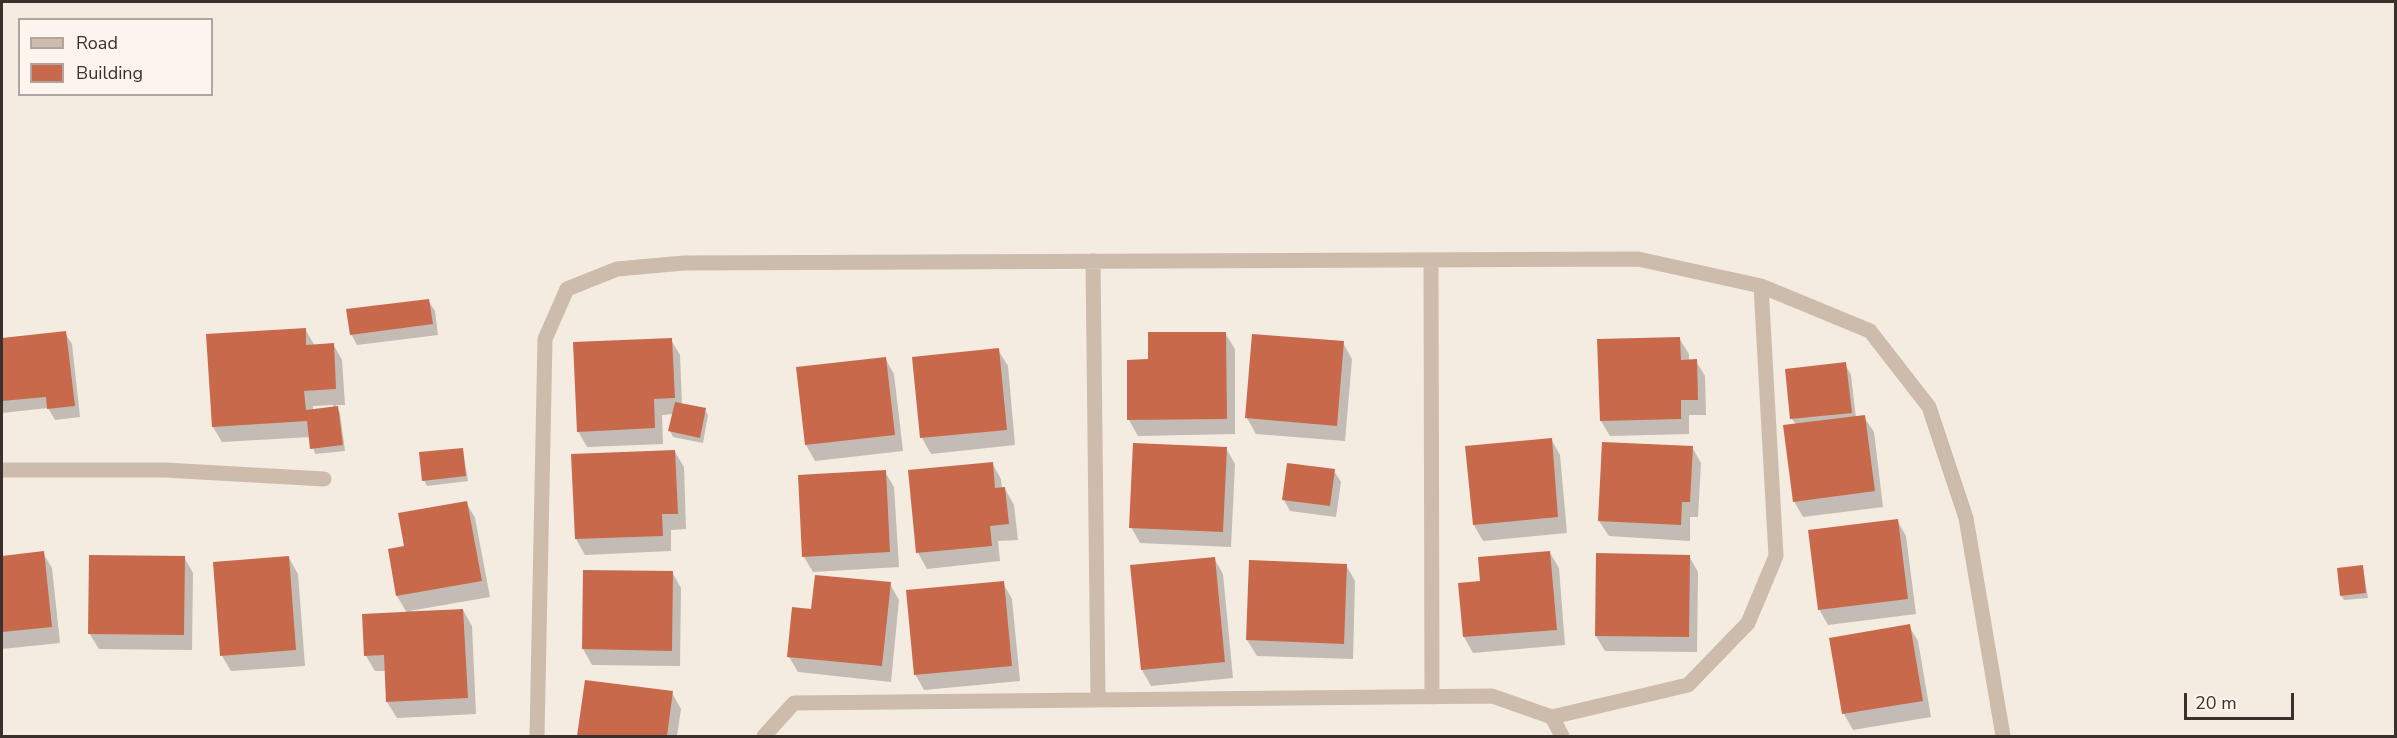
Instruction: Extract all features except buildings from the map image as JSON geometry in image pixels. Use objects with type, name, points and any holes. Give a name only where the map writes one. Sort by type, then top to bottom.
[{"type":"street","points":[[537,736],[545,339],[567,289],[617,269],[684,263],[1638,259],[1761,286],[1870,330],[1929,407],[1966,518],[2003,736]]},
{"type":"street","points":[[1431,260],[1432,697]]},
{"type":"street","points":[[1093,261],[1098,699]]},
{"type":"street","points":[[764,736],[794,703],[1492,696],[1552,717],[1688,685],[1748,623],[1776,556],[1761,286]]},
{"type":"street","points":[[2,470],[165,470],[324,479]]},
{"type":"street","points":[[1552,717],[1562,736]]}]
